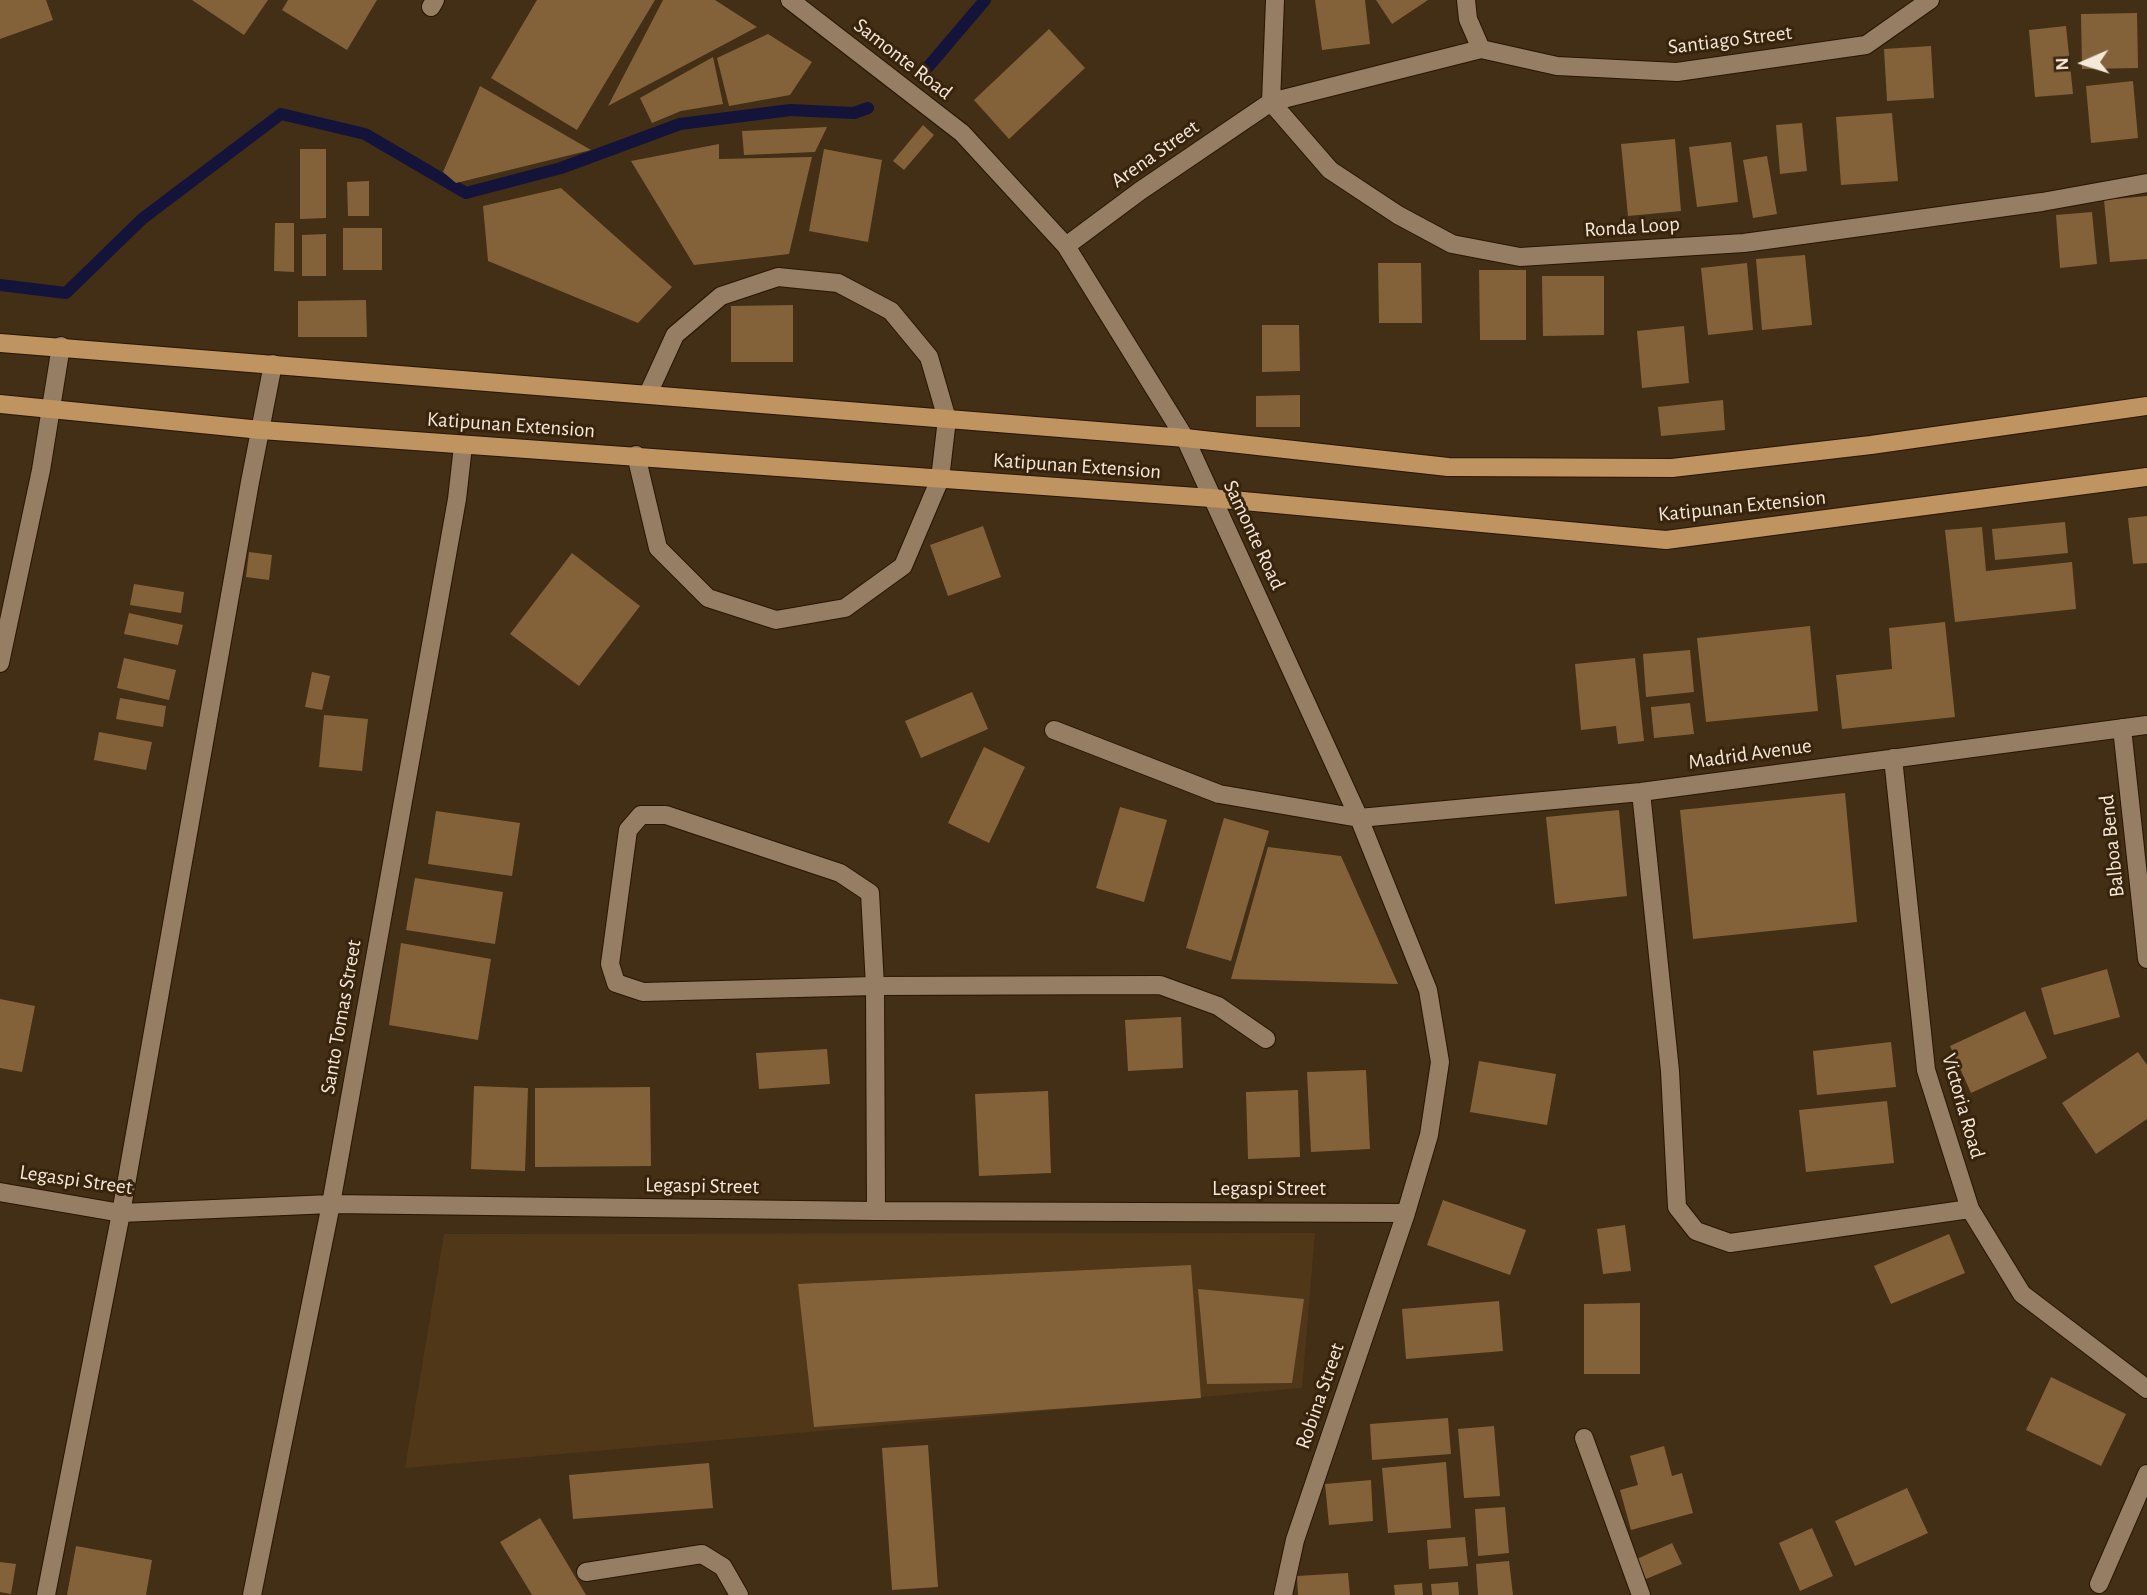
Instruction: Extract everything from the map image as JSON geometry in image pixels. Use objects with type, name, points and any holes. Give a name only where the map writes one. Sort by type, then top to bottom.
[{"type":"main road","name":"Katipunan Extension","points":[[0,343],[1185,438],[1448,467],[1672,468],[2147,406]]},
{"type":"main road","name":"Katipunan Extension","points":[[0,404],[261,430],[463,446],[636,455],[1211,498],[1666,540],[2147,477]]},
{"type":"street","name":"Samonte Road","points":[[790,0],[962,133],[1066,246],[1185,438],[1359,818],[1428,990],[1440,1062],[1429,1135],[1406,1213]]},
{"type":"street","points":[[1271,102],[1275,0]]},
{"type":"street","points":[[1466,0],[1468,19],[1481,50]]},
{"type":"street","name":"Santiago Street","points":[[1271,102],[1481,50],[1557,66],[1678,72],[1866,45],[1930,0]]},
{"type":"street","name":"Arena Street","points":[[1066,246],[1140,191],[1271,102]]},
{"type":"street","name":"Ronda Loop","points":[[1271,102],[1331,170],[1398,215],[1452,244],[1520,257],[1744,243],[2042,201],[2147,183]]},
{"type":"street","points":[[636,455],[658,548],[708,598],[776,620],[845,608],[903,566],[940,479],[947,419],[929,358],[891,311],[838,283],[778,277],[721,296],[675,335],[648,394]]},
{"type":"street","points":[[0,663],[41,470],[61,346]]},
{"type":"street","points":[[46,1595],[121,1213],[273,364]]},
{"type":"street","name":"Santo Tomas Street","points":[[252,1595],[331,1204],[455,512],[463,446]]},
{"type":"street","name":"Madrid Avenue","points":[[1054,730],[1219,794],[1359,818],[1640,792],[2147,724]]},
{"type":"street","name":"Balboa Bend","points":[[2122,728],[2147,959]]},
{"type":"street","name":"Victoria Road","points":[[1893,758],[1926,1070],[1970,1209],[2022,1294],[2147,1389]]},
{"type":"street","points":[[1640,792],[1670,1071],[1677,1207],[1696,1231],[1730,1243],[1970,1209]]},
{"type":"street","points":[[876,1211],[875,986],[870,893],[840,873],[666,815],[642,815],[628,830],[610,964],[616,983],[643,992],[875,986],[1160,985],[1219,1006],[1266,1039]]},
{"type":"street","name":"Legaspi Street","points":[[0,1192],[121,1213],[331,1204],[876,1211],[1406,1213]]},
{"type":"street","name":"Robina Street","points":[[1283,1595],[1295,1540],[1406,1213]]},
{"type":"street","points":[[1584,1438],[1641,1595]]},
{"type":"street","points":[[2099,1584],[2147,1474]]},
{"type":"street","points":[[586,1572],[702,1554],[723,1567],[739,1595]]},
{"type":"shaded area","points":[[1315,1233],[1302,1388],[405,1468],[444,1234]]},
{"type":"building","points":[[0,0],[46,0],[53,20],[0,39]]},
{"type":"building","points":[[192,0],[268,0],[244,35]]},
{"type":"building","points":[[288,0],[377,0],[347,50],[282,10]]},
{"type":"building","points":[[537,0],[655,0],[577,130],[491,78]]},
{"type":"building","points":[[663,0],[715,0],[757,27],[608,106]]},
{"type":"building","points":[[1315,0],[1365,0],[1370,44],[1322,50]]},
{"type":"building","points":[[1376,0],[1428,0],[1392,24]]},
{"type":"building","points":[[2137,13],[2138,68],[2082,69],[2081,14]]},
{"type":"building","points":[[2066,26],[2073,94],[2035,97],[2029,30]]},
{"type":"building","points":[[1049,29],[1085,68],[1009,139],[974,100]]},
{"type":"building","points":[[768,34],[812,62],[790,95],[729,106],[717,58]]},
{"type":"building","points":[[1931,46],[1934,98],[1887,101],[1884,49]]},
{"type":"building","points":[[713,57],[723,104],[681,111],[652,123],[640,98]]},
{"type":"building","points":[[2133,81],[2138,138],[2091,143],[2086,86]]},
{"type":"building","points":[[480,86],[591,150],[456,183],[443,172]]},
{"type":"building","points":[[1892,113],[1898,181],[1841,185],[1836,117]]},
{"type":"building","points":[[1802,123],[1807,171],[1780,174],[1776,125]]},
{"type":"building","points":[[923,125],[934,135],[904,170],[893,161]]},
{"type":"building","points":[[827,127],[815,152],[744,155],[742,131]]},
{"type":"building","points":[[1675,139],[1681,211],[1628,216],[1621,144]]},
{"type":"building","points":[[1731,142],[1738,202],[1697,207],[1689,147]]},
{"type":"building","points":[[719,144],[719,159],[812,157],[789,254],[694,265],[631,161]]},
{"type":"building","points":[[300,149],[326,149],[326,218],[300,219]]},
{"type":"building","points":[[824,149],[882,160],[868,242],[809,231]]},
{"type":"building","points":[[1767,156],[1777,214],[1753,218],[1743,160]]},
{"type":"building","points":[[369,181],[369,216],[348,216],[347,182]]},
{"type":"building","points":[[561,188],[672,287],[638,323],[488,261],[483,206]]},
{"type":"building","points":[[2147,196],[2147,259],[2110,262],[2104,200]]},
{"type":"building","points":[[2092,212],[2097,264],[2060,268],[2056,215]]},
{"type":"building","points":[[275,223],[294,223],[294,272],[274,271]]},
{"type":"building","points":[[343,228],[382,228],[382,270],[343,270]]},
{"type":"building","points":[[326,234],[326,276],[302,276],[302,235]]},
{"type":"building","points":[[1805,255],[1812,325],[1762,330],[1756,259]]},
{"type":"building","points":[[1378,263],[1421,263],[1422,323],[1379,323]]},
{"type":"building","points":[[1747,263],[1753,330],[1708,335],[1701,268]]},
{"type":"building","points":[[1479,270],[1526,270],[1526,340],[1480,340]]},
{"type":"building","points":[[1542,276],[1604,276],[1604,335],[1543,336]]},
{"type":"building","points":[[366,300],[367,337],[298,337],[298,301]]},
{"type":"building","points":[[793,305],[793,362],[731,362],[731,306]]},
{"type":"building","points":[[1262,325],[1299,325],[1300,371],[1262,372]]},
{"type":"building","points":[[1684,326],[1689,383],[1642,388],[1637,331]]},
{"type":"building","points":[[1300,395],[1300,427],[1256,427],[1256,396]]},
{"type":"building","points":[[1723,400],[1725,430],[1661,436],[1658,407]]},
{"type":"building","points":[[2147,516],[2147,563],[2133,564],[2128,518]]},
{"type":"building","points":[[2065,522],[2068,553],[1995,560],[1992,529]]},
{"type":"building","points":[[983,526],[1001,577],[948,596],[930,545]]},
{"type":"building","points":[[1982,527],[1986,571],[2072,562],[2076,609],[1955,622],[1945,530]]},
{"type":"building","points":[[249,552],[272,555],[269,580],[246,577]]},
{"type":"building","points":[[572,553],[640,606],[579,686],[510,634]]},
{"type":"building","points":[[134,584],[184,592],[181,613],[130,605]]},
{"type":"building","points":[[129,613],[183,625],[178,645],[124,634]]},
{"type":"building","points":[[1945,622],[1955,717],[1842,729],[1836,675],[1892,669],[1889,628]]},
{"type":"building","points":[[1810,626],[1818,711],[1706,722],[1697,638]]},
{"type":"building","points":[[1690,650],[1694,692],[1646,697],[1643,654]]},
{"type":"building","points":[[124,658],[176,670],[169,700],[117,688]]},
{"type":"building","points":[[1635,658],[1644,741],[1618,744],[1616,726],[1581,730],[1575,664]]},
{"type":"building","points":[[312,672],[330,676],[322,710],[305,707]]},
{"type":"building","points":[[972,692],[988,729],[921,758],[905,721]]},
{"type":"building","points":[[120,698],[166,706],[163,727],[116,719]]},
{"type":"building","points":[[1690,703],[1694,734],[1654,738],[1651,707]]},
{"type":"building","points":[[324,715],[368,719],[362,771],[319,767]]},
{"type":"building","points":[[99,732],[152,742],[146,770],[94,760]]},
{"type":"building","points":[[984,747],[1025,767],[989,843],[948,823]]},
{"type":"building","points":[[1845,793],[1857,922],[1693,939],[1680,810]]},
{"type":"building","points":[[1120,807],[1167,820],[1144,902],[1096,888]]},
{"type":"building","points":[[1619,810],[1627,896],[1555,904],[1546,817]]},
{"type":"building","points":[[436,811],[520,823],[512,876],[428,864]]},
{"type":"building","points":[[1224,818],[1269,831],[1231,961],[1186,948]]},
{"type":"building","points":[[1268,847],[1341,856],[1398,984],[1231,979]]},
{"type":"building","points":[[415,878],[503,892],[495,944],[406,930]]},
{"type":"building","points":[[401,943],[491,959],[478,1040],[389,1025]]},
{"type":"building","points":[[2107,969],[2120,1017],[2054,1035],[2041,988]]},
{"type":"building","points":[[0,999],[35,1006],[22,1072],[0,1068]]},
{"type":"building","points":[[2025,1011],[2047,1058],[1971,1093],[1950,1046]]},
{"type":"building","points":[[1181,1017],[1183,1068],[1128,1071],[1125,1020]]},
{"type":"building","points":[[1891,1042],[1896,1087],[1817,1095],[1813,1051]]},
{"type":"building","points":[[827,1049],[830,1084],[759,1089],[756,1053]]},
{"type":"building","points":[[2138,1052],[2147,1065],[2147,1119],[2096,1154],[2062,1103]]},
{"type":"building","points":[[1479,1061],[1556,1074],[1547,1125],[1470,1112]]},
{"type":"building","points":[[1366,1070],[1370,1149],[1311,1152],[1307,1072]]},
{"type":"building","points":[[474,1086],[528,1088],[525,1171],[471,1169]]},
{"type":"building","points":[[650,1087],[651,1166],[535,1167],[535,1088]]},
{"type":"building","points":[[1298,1090],[1300,1157],[1248,1159],[1246,1092]]},
{"type":"building","points":[[1048,1091],[1051,1173],[979,1176],[975,1094]]},
{"type":"building","points":[[1887,1101],[1894,1163],[1806,1172],[1799,1110]]},
{"type":"building","points":[[1443,1200],[1526,1230],[1510,1275],[1427,1245]]},
{"type":"building","points":[[1625,1225],[1631,1271],[1603,1274],[1597,1229]]},
{"type":"building","points":[[1949,1234],[1965,1273],[1891,1304],[1874,1266]]},
{"type":"building","points":[[1191,1265],[1201,1398],[814,1427],[798,1284]]},
{"type":"building","points":[[1198,1289],[1304,1299],[1292,1383],[1207,1384]]},
{"type":"building","points":[[1499,1301],[1503,1351],[1406,1359],[1402,1309]]},
{"type":"building","points":[[1640,1303],[1640,1374],[1584,1374],[1584,1304]]},
{"type":"building","points":[[2051,1377],[2126,1414],[2101,1466],[2026,1430]]},
{"type":"building","points":[[1448,1418],[1451,1454],[1372,1460],[1370,1424]]},
{"type":"building","points":[[1494,1426],[1500,1496],[1464,1498],[1458,1429]]},
{"type":"building","points":[[928,1445],[938,1587],[892,1590],[882,1448]]},
{"type":"building","points":[[1664,1446],[1672,1476],[1682,1473],[1693,1513],[1631,1530],[1620,1490],[1638,1485],[1630,1456]]},
{"type":"building","points":[[1446,1462],[1451,1528],[1388,1533],[1382,1468]]},
{"type":"building","points":[[709,1463],[713,1508],[573,1519],[569,1475]]},
{"type":"building","points":[[1371,1480],[1373,1521],[1329,1525],[1325,1484]]},
{"type":"building","points":[[1907,1488],[1928,1533],[1855,1566],[1835,1521]]},
{"type":"building","points":[[1505,1507],[1509,1553],[1478,1556],[1475,1509]]},
{"type":"building","points":[[540,1518],[586,1595],[532,1595],[500,1542]]},
{"type":"building","points":[[1812,1528],[1833,1576],[1800,1591],[1779,1543]]},
{"type":"building","points":[[1465,1537],[1468,1566],[1429,1569],[1427,1540]]},
{"type":"building","points":[[1672,1543],[1682,1564],[1646,1579],[1637,1559]]},
{"type":"building","points":[[76,1546],[152,1560],[146,1595],[67,1595]]},
{"type":"building","points":[[1509,1561],[1513,1595],[1478,1595],[1476,1564]]},
{"type":"building","points":[[0,1562],[16,1564],[11,1594],[0,1592]]},
{"type":"building","points":[[1348,1573],[1350,1595],[1298,1595],[1297,1576]]},
{"type":"building","points":[[1458,1582],[1459,1595],[1432,1595],[1431,1584]]},
{"type":"building","points":[[1422,1583],[1423,1595],[1395,1595],[1394,1585]]},
{"type":"waterway","points":[[928,67],[985,0]]},
{"type":"waterway","points":[[0,285],[66,293],[142,219],[281,114],[365,134],[466,193],[561,168],[680,124],[790,110],[854,113],[868,108]]}]
